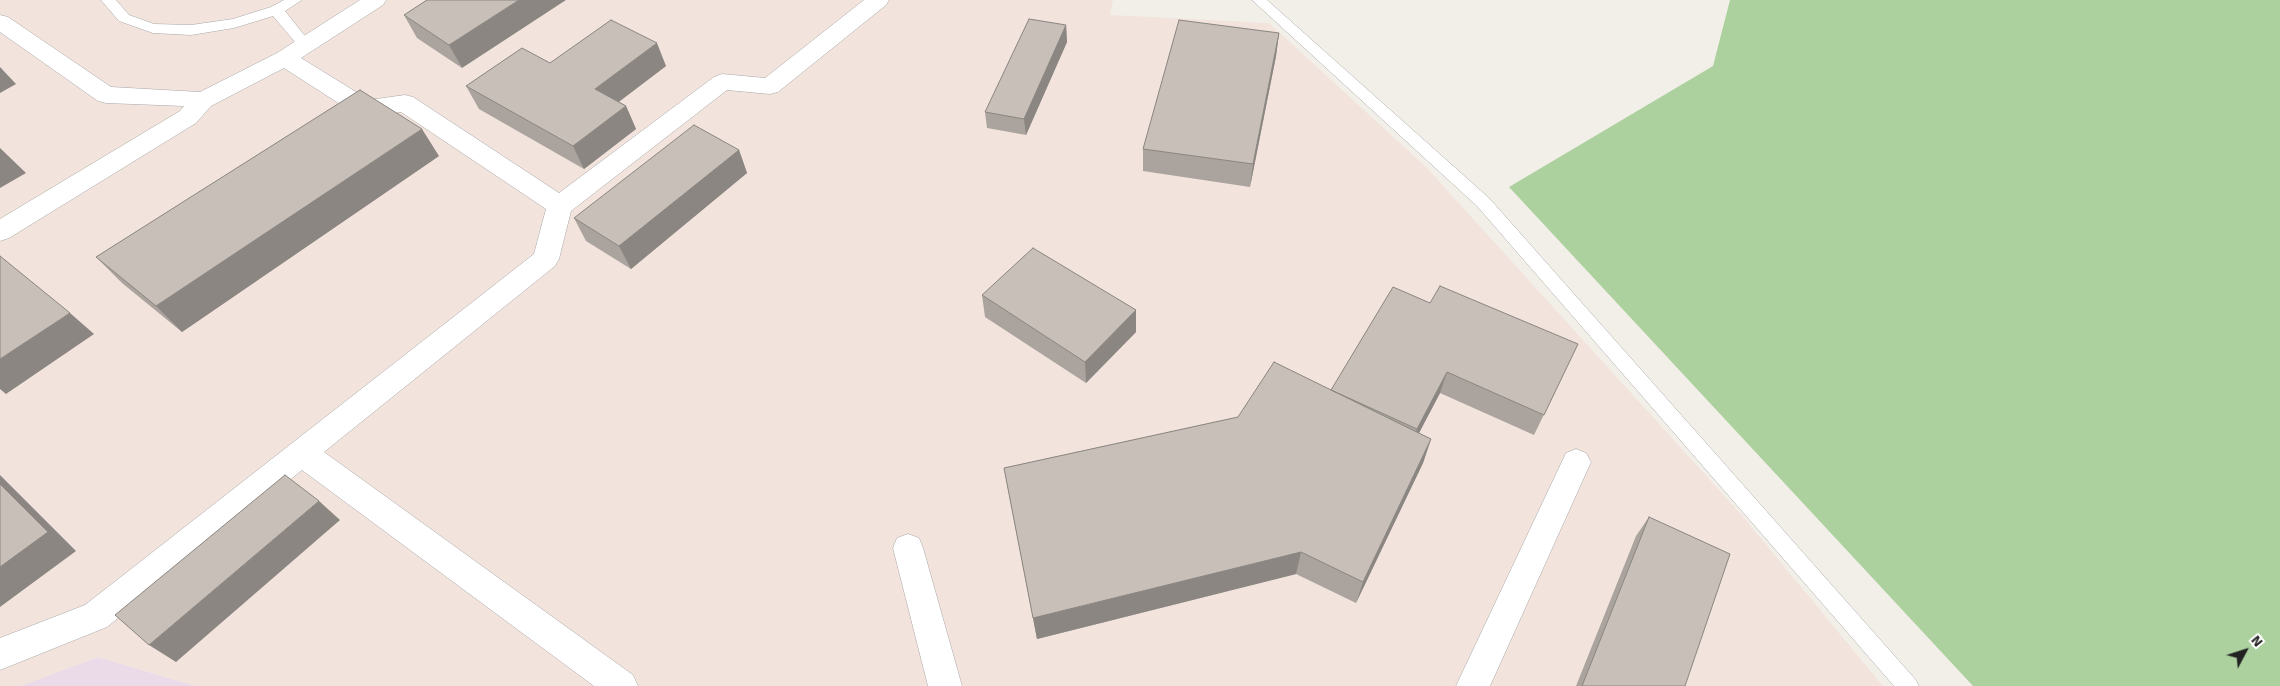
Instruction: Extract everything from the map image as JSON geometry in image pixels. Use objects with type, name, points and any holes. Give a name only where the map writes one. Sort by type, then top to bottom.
[{"type":"street","points":[[0,231],[188,117],[203,100],[285,58],[374,0]]},
{"type":"street","points":[[0,654],[96,616],[302,453],[546,259],[560,206],[722,82],[770,86],[878,0]]},
{"type":"street","points":[[0,22],[106,95],[140,95],[203,100]]},
{"type":"street","points":[[285,58],[365,109],[405,103],[560,206]]},
{"type":"street","points":[[302,453],[621,686]]},
{"type":"street","points":[[1473,686],[1576,462]]},
{"type":"street","points":[[908,548],[945,686]]},
{"type":"lane","points":[[108,0],[124,18],[153,28],[191,30],[234,23],[276,10],[295,0]]},
{"type":"lane","points":[[1259,0],[1483,202],[1908,686]]},
{"type":"lane","points":[[276,10],[305,45]]},
{"type":"shaded area","points":[[0,0],[1113,0],[1110,15],[1269,23],[1427,168],[1739,512],[1883,686],[196,686],[98,657],[20,686],[0,686]]},
{"type":"shaded area","points":[[98,657],[196,686],[20,686]]},
{"type":"green space","points":[[1730,0],[2280,0],[2280,686],[1973,686],[1509,187],[1713,66]]},
{"type":"building","points":[[427,0],[519,0],[449,45],[404,15]]},
{"type":"building","points":[[1029,19],[1066,25],[1024,119],[985,112]]},
{"type":"building","points":[[611,20],[657,43],[595,89],[626,106],[573,146],[466,86],[522,48],[550,63]]},
{"type":"building","points":[[1179,20],[1279,33],[1253,164],[1143,149]]},
{"type":"building","points":[[360,90],[422,129],[156,306],[96,257]]},
{"type":"building","points":[[694,125],[739,150],[619,246],[574,218]]},
{"type":"building","points":[[1033,248],[1136,310],[1085,362],[982,295]]},
{"type":"building","points":[[0,256],[70,313],[0,359]]},
{"type":"building","points":[[1440,286],[1578,344],[1544,415],[1447,372],[1417,429],[1331,390],[1393,287],[1430,303]]},
{"type":"building","points":[[1274,362],[1431,439],[1363,582],[1301,552],[1033,618],[1004,468],[1238,417]]},
{"type":"building","points":[[285,475],[319,501],[149,645],[115,615]]},
{"type":"building","points":[[0,484],[48,532],[0,567]]},
{"type":"building","points":[[1649,517],[1730,554],[1685,686],[1582,686]]}]
